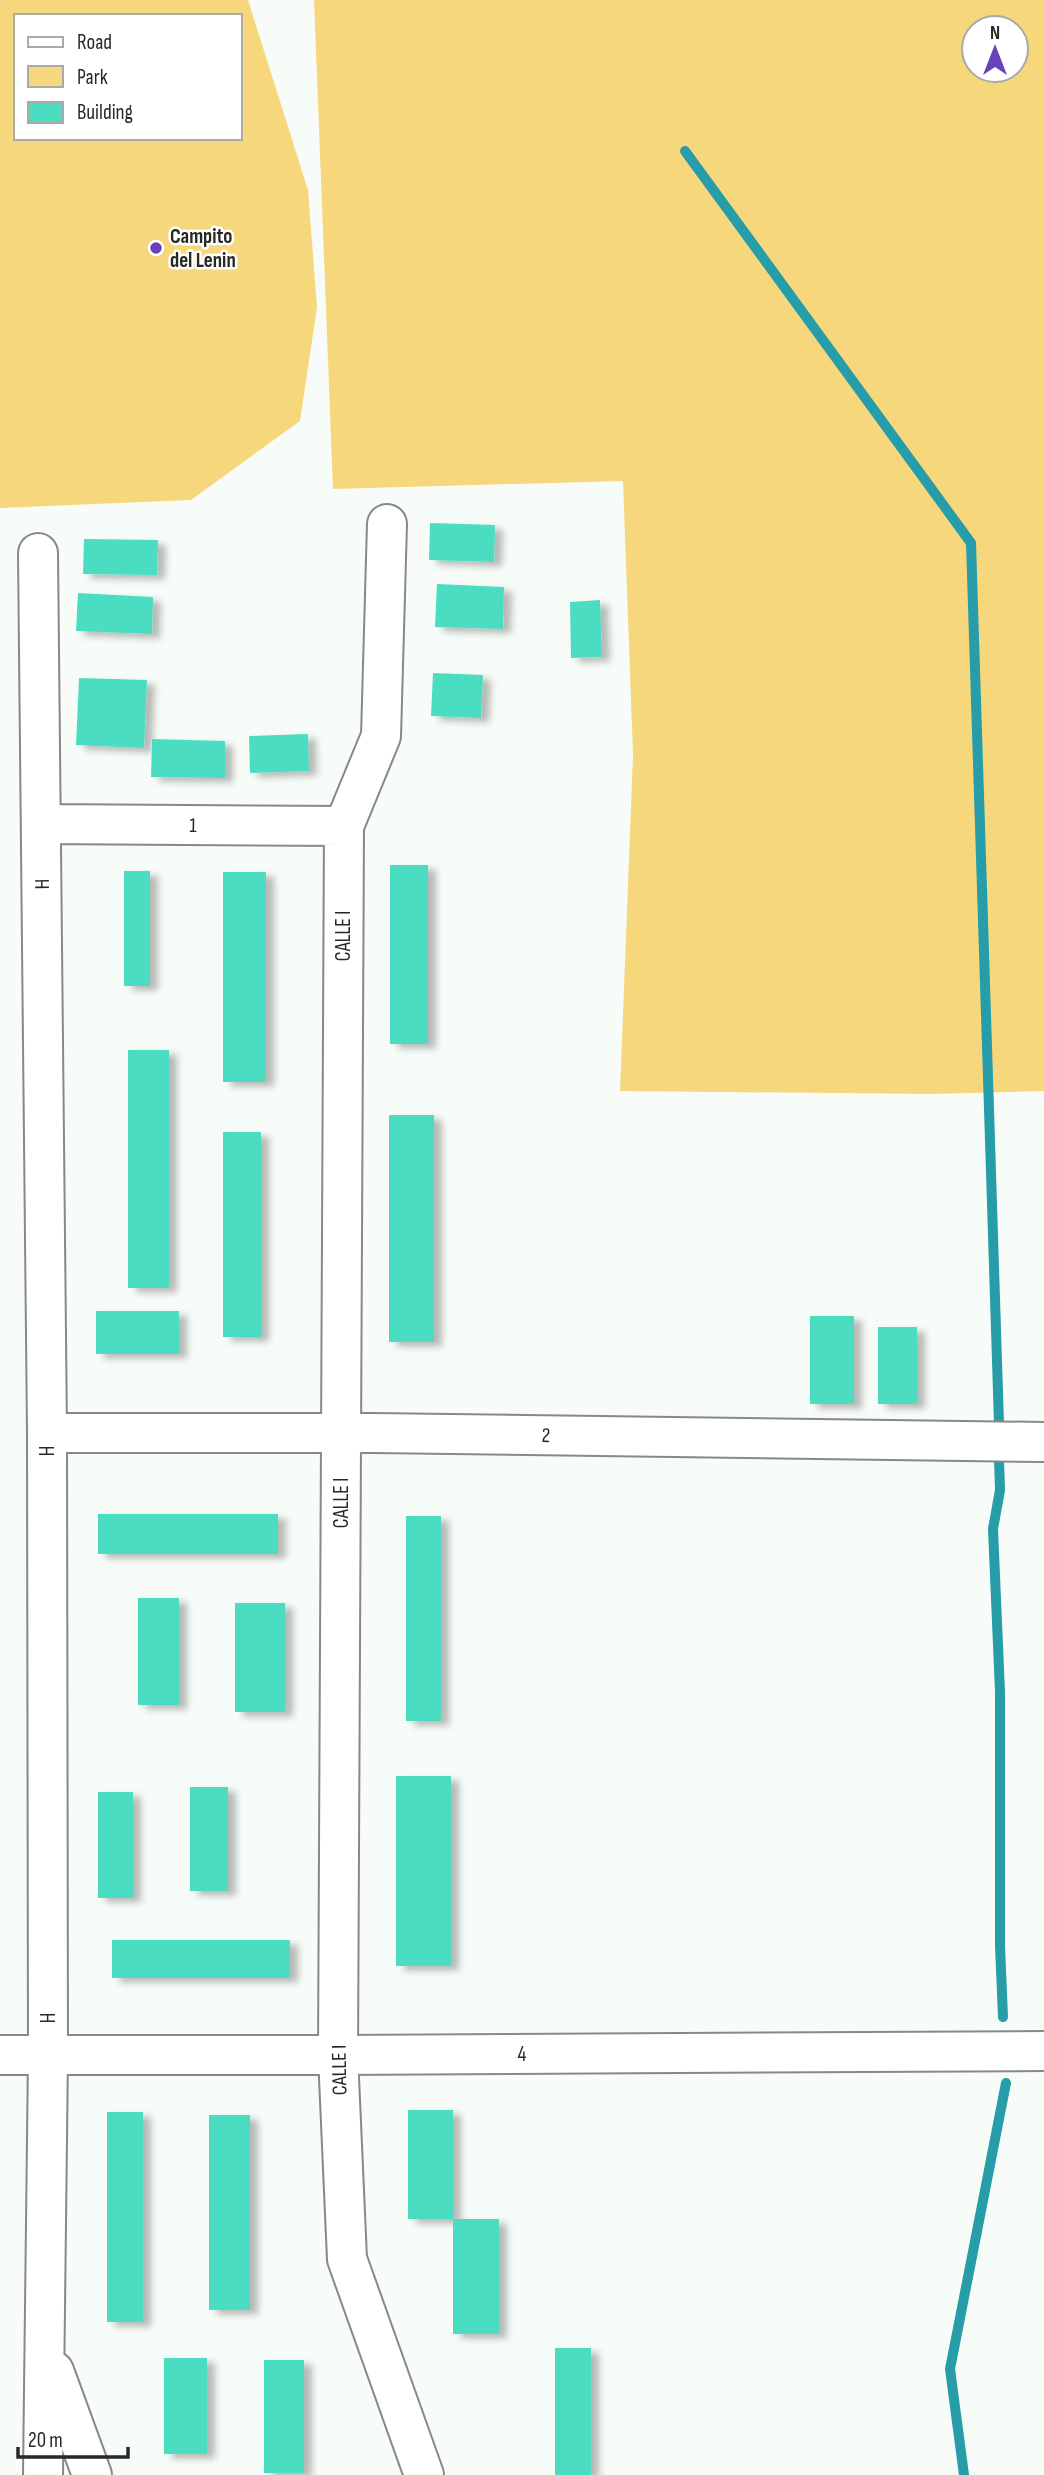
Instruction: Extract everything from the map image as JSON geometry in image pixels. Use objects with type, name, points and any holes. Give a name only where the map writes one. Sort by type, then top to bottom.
[{"type":"street","name":"CALLE I","points":[[387,524],[381,736],[344,826],[338,2055],[347,2259],[424,2475]]},
{"type":"street","name":"H","points":[[38,552],[47,1433],[48,2055],[43,2475]]},
{"type":"street","name":"1","points":[[41,824],[344,826]]},
{"type":"street","name":"2","points":[[47,1433],[341,1433],[1044,1441]]},
{"type":"street","name":"4","points":[[0,2054],[1044,2051]]},
{"type":"street","name":"H","points":[[46,2350],[92,2475]]},
{"type":"green space","name":"Campito del Lenin","points":[[0,0],[248,0],[308,190],[317,307],[300,421],[191,500],[0,508]]},
{"type":"green space","points":[[314,0],[1044,0],[1044,1091],[931,1094],[620,1091],[633,755],[623,481],[333,489]]},
{"type":"building","points":[[430,523],[495,525],[494,562],[429,560]]},
{"type":"building","points":[[84,539],[158,540],[157,575],[83,574]]},
{"type":"building","points":[[437,584],[504,587],[503,629],[435,627]]},
{"type":"building","points":[[78,593],[153,597],[152,634],[76,631]]},
{"type":"building","points":[[600,600],[602,657],[571,658],[570,602]]},
{"type":"building","points":[[433,673],[483,675],[481,718],[431,716]]},
{"type":"building","points":[[79,678],[147,680],[144,748],[76,745]]},
{"type":"building","points":[[308,734],[309,771],[250,773],[249,736]]},
{"type":"building","points":[[152,739],[225,741],[225,778],[151,777]]},
{"type":"building","points":[[390,865],[428,865],[428,1044],[390,1044]]},
{"type":"building","points":[[124,871],[150,871],[150,986],[124,986]]},
{"type":"building","points":[[223,872],[266,872],[266,1082],[223,1082]]},
{"type":"building","points":[[128,1050],[169,1050],[169,1288],[128,1288]]},
{"type":"building","points":[[389,1115],[434,1115],[434,1342],[389,1342]]},
{"type":"building","points":[[223,1132],[261,1132],[261,1337],[223,1337]]},
{"type":"building","points":[[96,1311],[179,1311],[179,1354],[96,1354]]},
{"type":"building","points":[[810,1316],[854,1316],[854,1404],[810,1404]]},
{"type":"building","points":[[878,1327],[917,1327],[917,1404],[878,1404]]},
{"type":"building","points":[[98,1514],[278,1514],[278,1554],[98,1554]]},
{"type":"building","points":[[406,1516],[441,1516],[441,1721],[406,1721]]},
{"type":"building","points":[[138,1598],[179,1598],[179,1705],[138,1705]]},
{"type":"building","points":[[235,1603],[285,1603],[285,1712],[235,1712]]},
{"type":"building","points":[[396,1776],[451,1776],[451,1966],[396,1966]]},
{"type":"building","points":[[190,1787],[228,1787],[228,1891],[190,1891]]},
{"type":"building","points":[[98,1792],[133,1792],[133,1898],[98,1898]]},
{"type":"building","points":[[112,1940],[290,1940],[290,1978],[112,1978]]},
{"type":"building","points":[[408,2110],[453,2110],[453,2219],[408,2219]]},
{"type":"building","points":[[107,2112],[143,2112],[143,2322],[107,2322]]},
{"type":"building","points":[[209,2115],[250,2115],[250,2310],[209,2310]]},
{"type":"building","points":[[453,2219],[499,2219],[499,2334],[453,2334]]},
{"type":"building","points":[[555,2348],[591,2348],[591,2475],[555,2475]]},
{"type":"building","points":[[164,2358],[207,2358],[207,2454],[164,2454]]},
{"type":"building","points":[[264,2360],[304,2360],[304,2473],[264,2473]]},
{"type":"waterway","points":[[685,151],[971,543],[999,1424]]},
{"type":"waterway","points":[[999,1459],[1000,1490],[993,1529],[1000,1692],[1000,1946],[1003,2017]]},
{"type":"waterway","points":[[964,2475],[950,2369],[1006,2083]]},
{"type":"place","name":"Campito del Lenin","points":[[156,248]]}]
